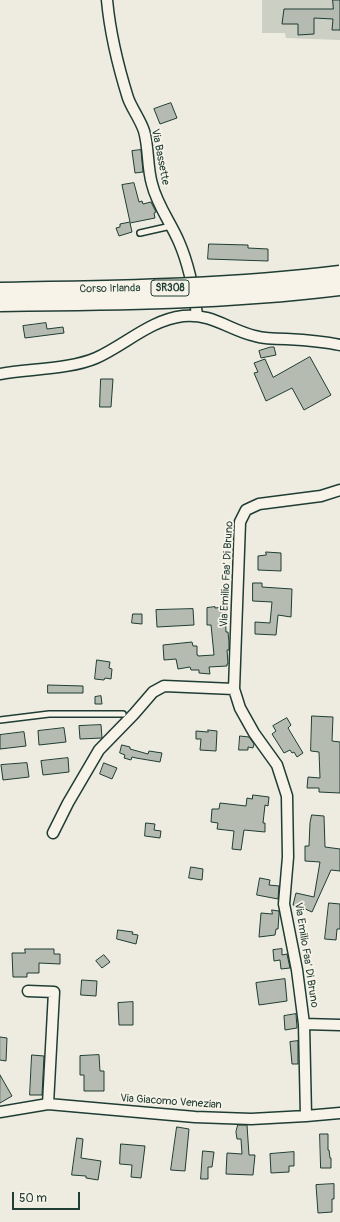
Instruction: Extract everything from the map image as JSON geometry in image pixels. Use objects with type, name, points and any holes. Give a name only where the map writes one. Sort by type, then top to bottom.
[{"type":"highway","name":"Corso Irlanda","points":[[0,291],[160,289],[235,285],[340,274]]},
{"type":"highway","name":"Corso Irlanda","points":[[0,303],[161,301],[237,297],[340,287]]},
{"type":"street","name":"Via Bassette","points":[[107,0],[109,24],[114,48],[129,99],[143,130],[147,143],[152,184],[180,243],[191,279],[197,315]]},
{"type":"street","points":[[0,374],[66,366],[95,359],[139,333],[164,321],[181,316],[197,315],[255,336],[340,345]]},
{"type":"street","name":"Via Emilio Faa' Di Bruno","points":[[306,1116],[304,1024],[297,970],[284,904],[288,857],[287,796],[277,764],[254,733],[240,708],[234,689],[240,522],[246,510],[259,504],[321,496],[340,490]]},
{"type":"street","points":[[53,833],[68,803],[99,750],[153,692],[164,686],[234,689]]},
{"type":"street","points":[[123,714],[134,714]]},
{"type":"street","points":[[28,991],[54,992],[48,1104]]},
{"type":"street","name":"Via Emilio Faa' Di Bruno","points":[[304,1024],[340,1025]]},
{"type":"street","name":"Via Giacomo Venezian","points":[[0,1112],[48,1104],[195,1117],[251,1119],[306,1116],[340,1112]]},
{"type":"lane","points":[[140,233],[172,226]]},
{"type":"lane","points":[[0,720],[49,714],[123,714]]},
{"type":"shaded area","points":[[262,0],[340,0],[340,40],[286,38],[285,33],[262,33]]},
{"type":"building","points":[[333,0],[340,0],[340,30],[332,30],[333,19],[314,18],[314,34],[298,35],[298,24],[282,24],[284,9],[333,9]]},
{"type":"building","points":[[171,103],[177,118],[160,124],[154,109]]},
{"type":"building","points":[[141,150],[143,172],[135,173],[132,151]]},
{"type":"building","points":[[134,183],[139,202],[142,201],[143,204],[151,202],[156,212],[154,213],[155,218],[130,223],[132,232],[119,236],[116,228],[120,227],[120,224],[130,222],[122,185]]},
{"type":"building","points":[[209,244],[248,245],[248,248],[268,249],[268,261],[208,259]]},
{"type":"building","points":[[46,323],[47,329],[63,327],[64,333],[25,338],[23,326]]},
{"type":"building","points":[[274,347],[276,355],[261,358],[259,351]]},
{"type":"building","points":[[310,357],[331,395],[304,410],[292,388],[266,401],[254,373],[258,372],[254,363],[265,359],[273,377]]},
{"type":"building","points":[[101,379],[113,379],[111,407],[100,407]]},
{"type":"building","points":[[266,552],[281,553],[281,571],[258,570],[258,556],[266,555]]},
{"type":"building","points":[[253,583],[262,583],[262,587],[292,589],[291,617],[278,615],[276,635],[255,634],[255,622],[270,623],[272,602],[253,601]]},
{"type":"building","points":[[225,607],[226,632],[228,632],[229,642],[229,650],[227,650],[227,666],[209,667],[210,674],[199,673],[199,670],[191,670],[190,667],[178,669],[176,659],[164,660],[163,645],[192,642],[193,646],[197,646],[198,656],[214,655],[211,625],[207,625],[207,608]]},
{"type":"building","points":[[193,609],[194,625],[157,627],[156,610]]},
{"type":"building","points":[[133,614],[142,614],[142,624],[132,623]]},
{"type":"building","points":[[97,660],[110,662],[109,668],[112,669],[111,679],[95,679]]},
{"type":"building","points":[[48,685],[83,686],[83,693],[48,693]]},
{"type":"building","points":[[101,696],[102,704],[95,704],[95,697]]},
{"type":"building","points":[[312,716],[333,717],[332,741],[340,742],[340,793],[319,792],[319,788],[307,788],[308,777],[320,778],[319,752],[311,751]]},
{"type":"building","points":[[287,718],[291,725],[288,728],[303,753],[297,757],[294,752],[292,753],[290,750],[284,753],[272,734],[276,731],[273,726]]},
{"type":"building","points":[[101,725],[102,738],[80,739],[79,726]]},
{"type":"building","points":[[64,728],[66,742],[39,745],[38,731]]},
{"type":"building","points":[[208,730],[217,731],[216,751],[200,750],[201,739],[196,739],[196,731],[208,732]]},
{"type":"building","points":[[24,732],[26,746],[0,749],[0,735]]},
{"type":"building","points":[[240,736],[249,737],[254,744],[253,748],[248,747],[248,750],[239,750]]},
{"type":"building","points":[[122,745],[148,754],[149,751],[162,753],[160,762],[132,757],[131,760],[124,758],[125,755],[120,753]]},
{"type":"building","points":[[68,758],[69,772],[43,775],[41,761]]},
{"type":"building","points":[[27,763],[29,777],[3,780],[1,765]]},
{"type":"building","points":[[104,763],[117,768],[112,779],[100,774]]},
{"type":"building","points":[[253,795],[269,797],[268,806],[265,805],[263,823],[265,823],[265,832],[244,830],[241,850],[232,849],[234,831],[217,829],[218,823],[211,822],[212,809],[219,809],[220,803],[246,806],[247,798],[252,799]]},
{"type":"building","points":[[312,815],[324,816],[325,847],[340,849],[340,871],[331,870],[312,912],[293,905],[296,893],[314,897],[320,862],[305,861],[305,846],[309,846],[310,823]]},
{"type":"building","points":[[146,823],[155,824],[154,830],[161,831],[160,838],[145,836]]},
{"type":"building","points":[[191,867],[203,869],[202,880],[189,878]]},
{"type":"building","points":[[260,878],[270,880],[269,885],[279,886],[278,899],[257,895]]},
{"type":"building","points":[[329,903],[340,904],[340,929],[337,929],[336,940],[325,939]]},
{"type":"building","points":[[272,910],[279,911],[278,929],[276,929],[275,935],[259,937],[261,913],[272,914]]},
{"type":"building","points":[[118,930],[133,932],[132,934],[138,935],[136,944],[117,939]]},
{"type":"building","points":[[25,949],[54,949],[54,954],[60,954],[60,964],[39,963],[39,973],[27,973],[27,977],[13,977],[12,953],[25,953]]},
{"type":"building","points":[[282,949],[282,955],[287,954],[290,968],[281,969],[280,960],[274,961],[273,950]]},
{"type":"building","points":[[104,955],[110,962],[102,968],[96,961]]},
{"type":"building","points":[[285,979],[287,1001],[259,1005],[256,983]]},
{"type":"building","points":[[82,980],[97,981],[96,996],[81,995]]},
{"type":"building","points":[[133,1002],[133,1025],[119,1025],[118,1003]]},
{"type":"building","points":[[296,1014],[297,1028],[285,1030],[284,1016]]},
{"type":"building","points":[[0,1037],[7,1038],[6,1061],[0,1060]]},
{"type":"building","points":[[298,1041],[298,1064],[292,1064],[290,1042]]},
{"type":"building","points":[[32,1055],[44,1056],[42,1095],[30,1095]]},
{"type":"building","points":[[99,1055],[100,1071],[104,1071],[104,1091],[84,1091],[84,1075],[80,1075],[80,1056]]},
{"type":"building","points":[[0,1075],[12,1096],[0,1103]]},
{"type":"building","points":[[238,1125],[247,1125],[249,1155],[255,1155],[253,1175],[226,1174],[227,1153],[242,1154],[241,1139],[237,1139],[236,1132]]},
{"type":"building","points":[[177,1127],[189,1129],[185,1171],[171,1170]]},
{"type":"building","points":[[320,1134],[328,1134],[328,1150],[331,1158],[331,1168],[321,1168]]},
{"type":"building","points":[[77,1138],[83,1139],[81,1158],[101,1161],[98,1180],[86,1178],[86,1176],[72,1175]]},
{"type":"building","points":[[121,1144],[145,1146],[141,1178],[131,1177],[132,1165],[120,1164]]},
{"type":"building","points":[[203,1151],[214,1152],[212,1167],[208,1167],[208,1179],[201,1179]]},
{"type":"building","points":[[294,1152],[294,1166],[289,1166],[289,1172],[271,1173],[270,1154]]},
{"type":"building","points":[[334,1184],[332,1212],[318,1213],[316,1185]]}]
